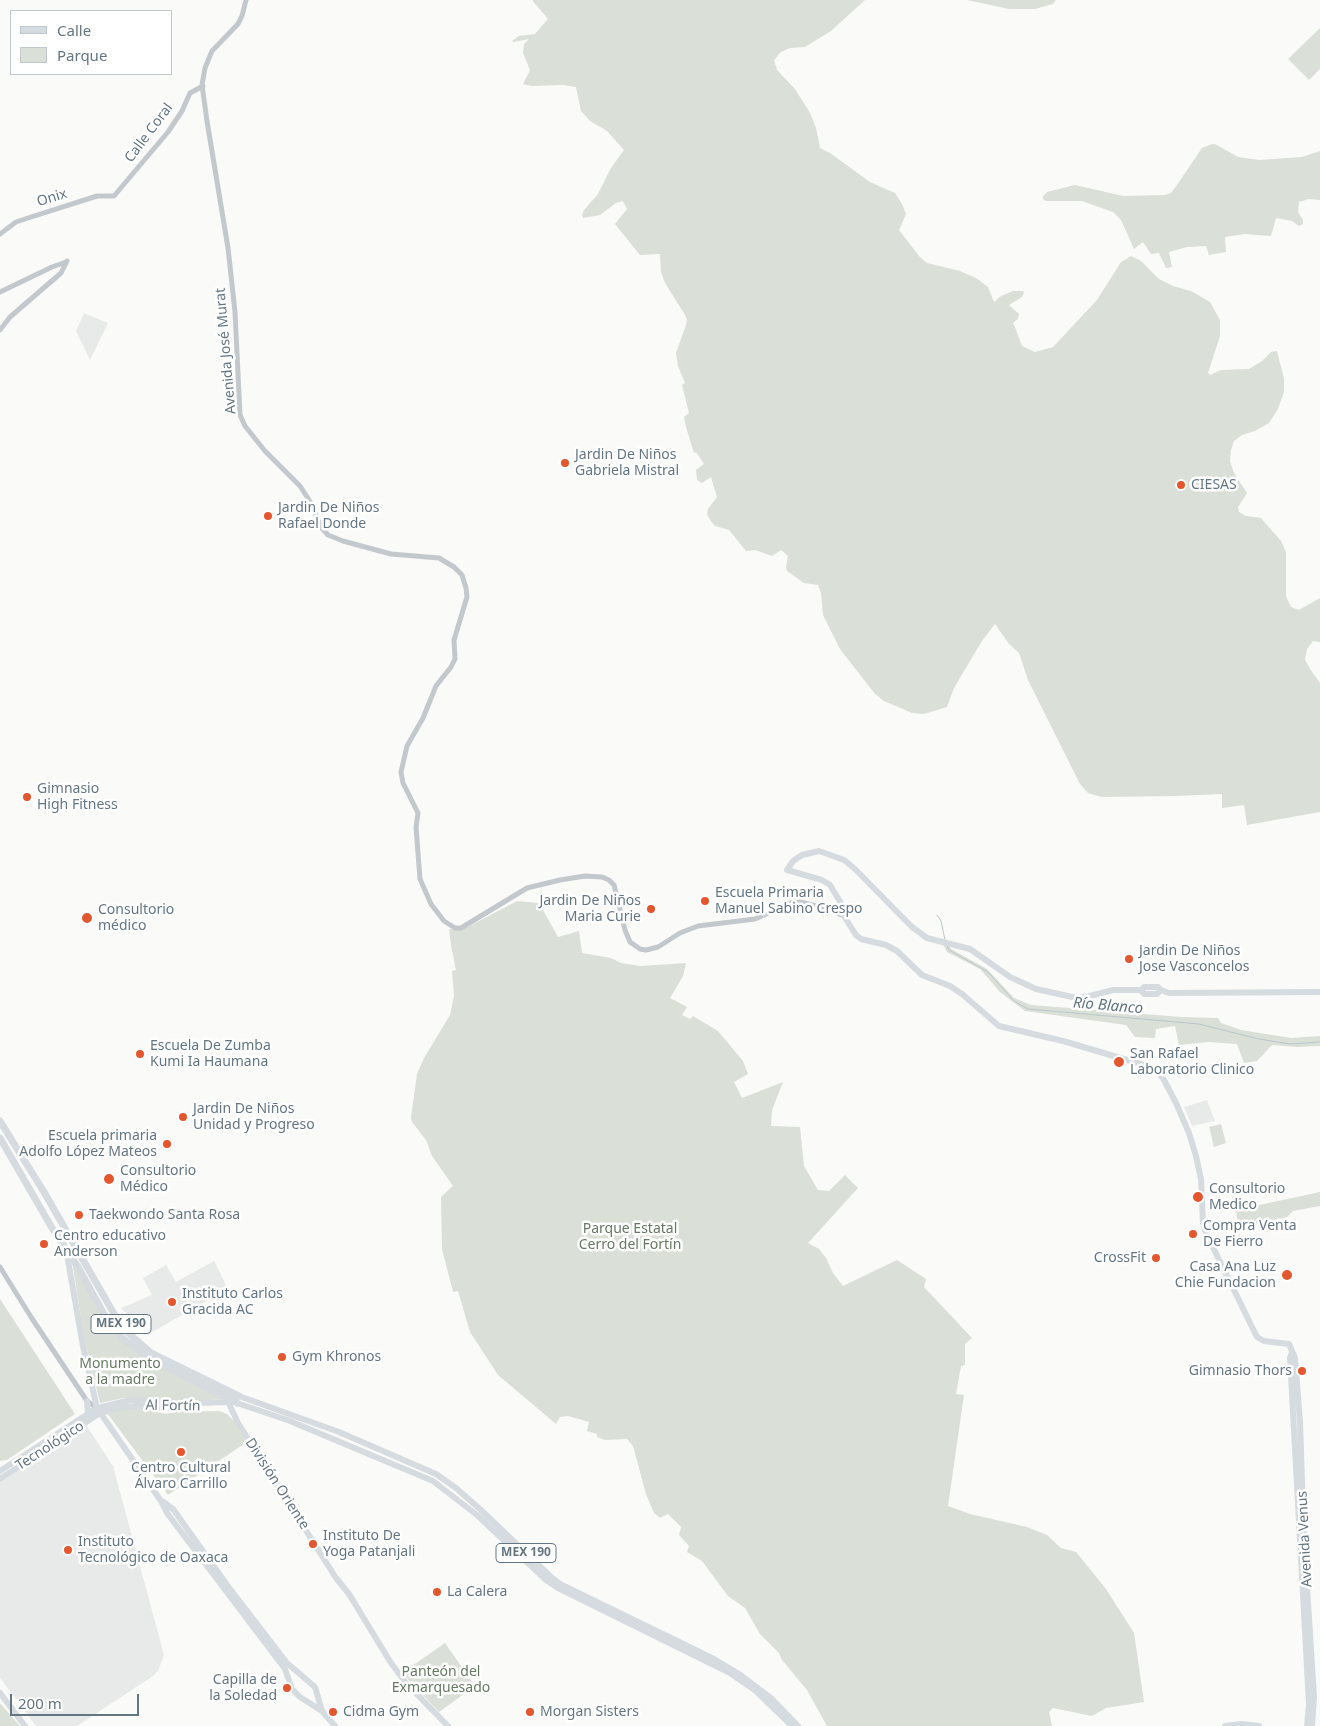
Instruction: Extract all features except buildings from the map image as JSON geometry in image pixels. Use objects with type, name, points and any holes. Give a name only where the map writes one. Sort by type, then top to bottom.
[{"type":"highway","name":"MEX 190","points":[[0,1121],[44,1192],[117,1319],[128,1333],[151,1353],[222,1388],[234,1401]]},
{"type":"highway","name":"MEX 190","points":[[0,1138],[105,1316],[122,1338],[146,1357],[234,1401]]},
{"type":"main road","points":[[1292,1349],[1287,1344],[1262,1340],[1257,1336],[1206,1233],[1203,1223],[1201,1179],[1194,1147],[1176,1103],[1163,1078],[1156,1071],[1144,1065],[1063,1041],[999,1026],[950,986],[922,975],[898,951],[861,939],[856,935],[844,916],[842,905],[830,885],[822,880],[787,870],[802,855],[819,851],[844,860],[912,927],[927,938],[970,949],[1010,977],[1036,990],[1077,998],[1114,990],[1141,990],[1143,987],[1158,987],[1161,990],[1170,992],[1319,992]]},
{"type":"main road","name":"MEX 190","points":[[66,1248],[78,1324],[99,1410]]},
{"type":"main road","name":"Avenida Venus","points":[[1292,1349],[1290,1358],[1295,1468],[1309,1704],[1307,1726]]},
{"type":"main road","name":"Avenida Venus","points":[[1292,1349],[1297,1378],[1304,1550],[1314,1697],[1312,1726]]},
{"type":"main road","name":"Al Fortín","points":[[99,1410],[131,1400],[160,1404],[234,1401]]},
{"type":"main road","points":[[87,1401],[88,1414]]},
{"type":"main road","name":"MEX 190","points":[[234,1401],[290,1421],[433,1481],[477,1515],[546,1580],[558,1588],[730,1673],[756,1692],[792,1726]]},
{"type":"main road","name":"MEX 190","points":[[234,1401],[339,1432],[436,1474],[456,1488],[481,1510],[560,1584],[714,1659],[739,1674],[772,1699],[798,1726]]},
{"type":"main road","name":"División Oriente","points":[[234,1401],[238,1423],[336,1578],[349,1594],[395,1670],[448,1726]]},
{"type":"main road","points":[[99,1410],[161,1501],[167,1513],[285,1669],[292,1689],[300,1697],[322,1711],[335,1726]]},
{"type":"main road","name":"Tecnológico","points":[[0,1479],[88,1414],[99,1410]]},
{"type":"main road","name":"Tecnológico","points":[[0,1471],[28,1457],[99,1410]]},
{"type":"main road","points":[[161,1501],[173,1509],[227,1585],[293,1670],[314,1687],[322,1711]]},
{"type":"main road","points":[[287,1674],[293,1670]]},
{"type":"main road","points":[[0,1694],[26,1726]]},
{"type":"main road","points":[[1225,1726],[1241,1724],[1258,1726]]},
{"type":"street","name":"Avenida José Murat","points":[[246,0],[238,24],[212,51],[205,68],[203,86],[228,248],[235,312],[239,409],[245,426],[265,451],[300,486],[311,503],[321,527],[328,535],[391,554],[439,558],[462,575],[466,588],[467,597],[454,640],[455,659],[436,686],[423,718],[407,746],[401,772],[403,783],[418,814],[416,827],[420,879],[431,904],[444,921],[455,928],[461,928],[527,888],[585,876],[602,877],[614,885],[625,930],[630,942],[640,949],[658,948],[680,933],[698,926],[755,919],[792,902],[801,902],[844,916]]},
{"type":"street","name":"Calle Coral","points":[[114,196],[168,132],[182,111],[190,93],[203,86]]},
{"type":"street","name":"Onix","points":[[0,234],[16,222],[28,218],[97,196],[114,196]]},
{"type":"street","points":[[0,292],[52,266],[67,262],[60,273],[10,317],[0,330]]},
{"type":"street","points":[[0,1267],[30,1317],[87,1401],[99,1410]]},
{"type":"street","name":"División Oriente","points":[[222,1388],[234,1401]]},
{"type":"shaded area","points":[[84,313],[108,323],[90,360],[76,331]]},
{"type":"shaded area","points":[[1207,1100],[1215,1121],[1192,1126],[1184,1107]]},
{"type":"shaded area","name":"Instituto Carlos Gracida AC","points":[[214,1261],[228,1289],[147,1335],[121,1308],[152,1295],[143,1278],[166,1265],[176,1282]]},
{"type":"shaded area","name":"Instituto Tecnológico de Oaxaca","points":[[86,1425],[113,1466],[164,1655],[158,1671],[153,1676],[77,1726],[36,1726],[0,1678],[0,1483]]},
{"type":"green space","points":[[532,0],[865,0],[831,31],[805,47],[790,48],[781,52],[774,60],[777,70],[795,89],[810,113],[816,128],[820,148],[870,182],[895,193],[906,214],[899,230],[919,256],[927,263],[960,271],[976,278],[988,287],[994,302],[1001,296],[1013,291],[1023,291],[1022,297],[1009,305],[1019,314],[1018,319],[1013,323],[1022,346],[1035,352],[1053,347],[1097,300],[1121,262],[1131,256],[1141,261],[1159,279],[1173,286],[1191,291],[1210,302],[1220,320],[1220,336],[1208,373],[1210,375],[1221,370],[1249,369],[1262,361],[1271,352],[1277,351],[1284,379],[1284,392],[1278,409],[1269,423],[1255,431],[1242,435],[1234,441],[1230,461],[1234,473],[1247,493],[1238,507],[1239,512],[1246,516],[1261,518],[1281,541],[1286,552],[1286,596],[1291,607],[1299,610],[1320,598],[1320,642],[1313,641],[1307,649],[1305,660],[1320,683],[1320,812],[1247,825],[1244,805],[1222,808],[1222,794],[1102,797],[1088,793],[1080,784],[1028,680],[1019,653],[1009,644],[995,624],[982,641],[954,688],[947,707],[924,714],[912,713],[884,701],[875,694],[840,649],[823,615],[821,593],[818,585],[804,583],[787,571],[788,556],[781,550],[772,556],[755,550],[746,551],[729,530],[715,526],[707,514],[708,509],[717,497],[711,477],[702,483],[697,480],[696,470],[704,464],[696,452],[694,453],[686,427],[684,417],[689,413],[682,385],[685,383],[678,366],[676,353],[687,320],[665,283],[661,272],[660,254],[640,255],[615,224],[627,209],[623,201],[616,203],[600,215],[583,218],[584,210],[598,194],[611,168],[624,150],[607,131],[590,121],[581,111],[576,87],[563,85],[531,86],[523,84],[530,70],[523,53],[524,44],[529,39],[512,41],[519,36],[535,34],[548,19]]},
{"type":"green space","points":[[967,0],[1056,0],[1053,4],[1035,9],[1009,9]]},
{"type":"green space","points":[[1320,28],[1320,69],[1309,80],[1288,59]]},
{"type":"green space","points":[[1212,144],[1238,157],[1259,160],[1302,157],[1320,151],[1320,200],[1309,199],[1299,202],[1298,212],[1303,220],[1303,224],[1299,226],[1292,221],[1276,218],[1271,236],[1245,234],[1225,237],[1226,252],[1209,255],[1206,246],[1187,247],[1169,252],[1172,267],[1166,268],[1159,253],[1151,254],[1143,242],[1134,249],[1121,220],[1113,212],[1082,201],[1046,201],[1043,199],[1047,192],[1075,185],[1123,196],[1165,195],[1171,193],[1202,148]]},
{"type":"green space","name":"Parque Estatal Cerro del Fortín","points":[[517,901],[539,903],[558,937],[579,931],[582,953],[640,966],[686,963],[683,976],[670,998],[687,1007],[682,1015],[690,1019],[693,1016],[718,1031],[743,1061],[748,1074],[734,1082],[742,1098],[783,1082],[772,1110],[771,1126],[800,1127],[804,1166],[818,1190],[829,1191],[845,1175],[858,1188],[808,1243],[819,1249],[843,1286],[897,1260],[926,1279],[924,1287],[972,1338],[965,1344],[965,1365],[961,1366],[956,1394],[964,1395],[948,1506],[970,1514],[1027,1527],[1047,1535],[1061,1548],[1076,1552],[1106,1589],[1134,1633],[1144,1702],[1106,1708],[1092,1716],[1053,1708],[1049,1712],[1052,1726],[827,1726],[807,1690],[782,1660],[779,1653],[760,1634],[745,1608],[728,1596],[702,1561],[687,1552],[689,1546],[679,1535],[681,1527],[668,1514],[660,1518],[654,1513],[646,1494],[633,1446],[627,1439],[605,1440],[597,1437],[597,1434],[587,1431],[589,1422],[568,1416],[560,1417],[556,1424],[498,1375],[470,1332],[458,1291],[453,1292],[442,1249],[441,1197],[453,1186],[432,1156],[426,1140],[412,1122],[411,1117],[417,1074],[424,1058],[450,1015],[454,996],[452,971],[456,970],[449,929],[462,930]]},
{"type":"green space","points":[[943,944],[948,944],[951,949],[987,969],[1014,998],[1031,1005],[1181,1017],[1218,1018],[1221,1023],[1241,1030],[1291,1038],[1320,1036],[1320,1046],[1272,1045],[1257,1061],[1244,1063],[1237,1044],[1208,1042],[1179,1045],[1175,1026],[1156,1029],[1155,1038],[1135,1037],[1126,1025],[1025,1011],[1000,992],[980,969],[947,952]]},
{"type":"green space","points":[[1221,1124],[1226,1143],[1214,1147],[1209,1127]]},
{"type":"green space","points":[[1320,1192],[1320,1206],[1293,1211],[1287,1217],[1259,1222],[1252,1229],[1242,1231],[1233,1226],[1238,1225],[1236,1210]]},
{"type":"green space","name":"Monumento a la madre","points":[[72,1261],[130,1347],[223,1399],[168,1403],[124,1398],[100,1403],[84,1337]]},
{"type":"green space","points":[[0,1299],[75,1414],[7,1460],[0,1461]]},
{"type":"green space","points":[[138,1408],[166,1414],[219,1411],[227,1414],[234,1421],[247,1442],[168,1495],[107,1413],[120,1409]]},
{"type":"green space","name":"Panteón del Exmarquesado","points":[[445,1643],[475,1686],[439,1712],[402,1673]]},
{"type":"green space","points":[[0,1703],[20,1726],[0,1726]]},
{"type":"waterway","name":"Río Blanco","points":[[937,915],[941,921],[945,940]]},
{"type":"waterway","name":"Río Blanco","points":[[947,946],[949,950],[988,972],[1014,1001],[1028,1009],[1199,1024],[1259,1039],[1290,1044],[1320,1042]]},
{"type":"place","name":"Jardin De Niños Gabriela Mistral","points":[[565,463]]},
{"type":"place","name":"CIESAS","points":[[1181,485]]},
{"type":"place","name":"Jardin De Niños Rafael Donde","points":[[268,516]]},
{"type":"place","name":"Gimnasio High Fitness","points":[[27,797]]},
{"type":"place","name":"Escuela Primaria Manuel Sabino Crespo","points":[[705,901]]},
{"type":"place","name":"Jardin De Niños Maria Curie","points":[[651,909]]},
{"type":"place","name":"Consultorio médico","points":[[87,918]]},
{"type":"place","name":"Jardin De Niños Jose Vasconcelos","points":[[1129,959]]},
{"type":"place","name":"Escuela De Zumba Kumi Ia Haumana","points":[[140,1054]]},
{"type":"place","name":"San Rafael Laboratorio Clinico","points":[[1119,1062]]},
{"type":"place","name":"Jardin De Niños Unidad y Progreso","points":[[183,1117]]},
{"type":"place","name":"Escuela primaria Adolfo López Mateos","points":[[167,1144]]},
{"type":"place","name":"Consultorio Médico","points":[[109,1179]]},
{"type":"place","name":"Consultorio Medico","points":[[1198,1197]]},
{"type":"place","name":"Taekwondo Santa Rosa","points":[[79,1215]]},
{"type":"place","name":"Compra Venta De Fierro","points":[[1193,1234]]},
{"type":"place","name":"Centro educativo Anderson","points":[[44,1244]]},
{"type":"place","name":"CrossFit","points":[[1156,1258]]},
{"type":"place","name":"Casa Ana Luz Chie Fundacion","points":[[1287,1275]]},
{"type":"place","name":"Instituto Carlos Gracida AC","points":[[172,1302]]},
{"type":"place","name":"Gym Khronos","points":[[282,1357]]},
{"type":"place","name":"Gimnasio Thors","points":[[1302,1371]]},
{"type":"place","name":"Centro Cultural Álvaro Carrillo","points":[[181,1452]]},
{"type":"place","name":"Instituto De Yoga Patanjali","points":[[313,1544]]},
{"type":"place","name":"Instituto Tecnológico de Oaxaca","points":[[68,1550]]},
{"type":"place","name":"La Calera","points":[[437,1592]]},
{"type":"place","name":"Capilla de la Soledad","points":[[287,1688]]},
{"type":"place","name":"Cidma Gym","points":[[333,1712]]},
{"type":"place","name":"Morgan Sisters","points":[[530,1712]]}]
